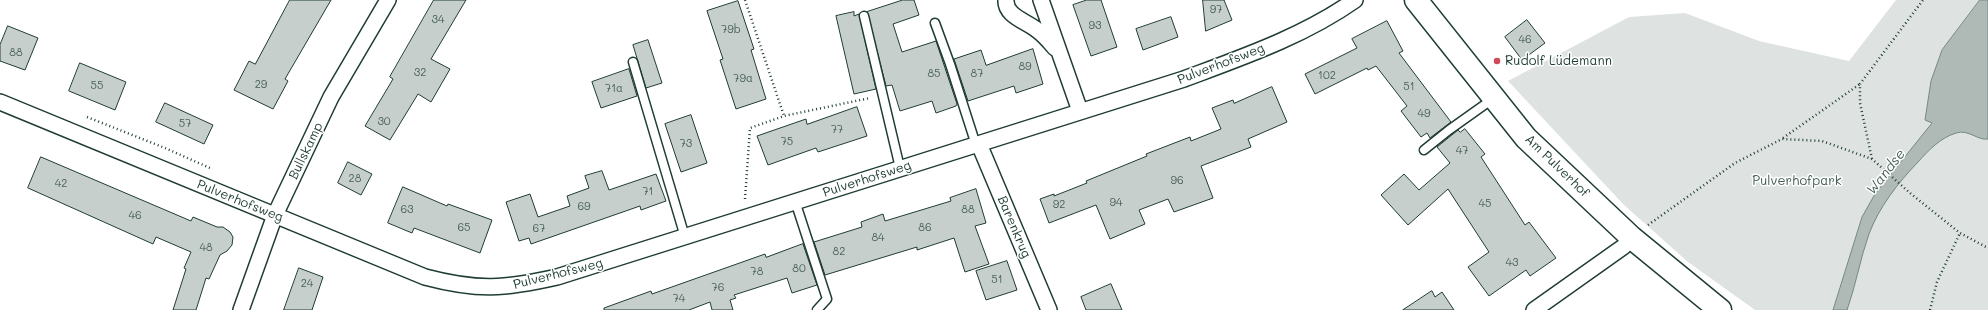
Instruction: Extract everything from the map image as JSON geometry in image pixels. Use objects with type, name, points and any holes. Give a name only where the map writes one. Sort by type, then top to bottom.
[{"type":"street","name":"Bullskamp","points":[[241,310],[275,215],[332,97],[388,0]]},
{"type":"street","points":[[1006,0],[1008,10],[1036,29],[1060,54]]},
{"type":"street","points":[[1041,0],[1080,111]]},
{"type":"street","name":"Pulverhofsweg","points":[[0,102],[425,277],[455,285],[478,288],[523,285],[557,277],[1184,79],[1240,58],[1317,23],[1355,0]]},
{"type":"street","name":"Am Pulverhof","points":[[1416,0],[1526,138],[1632,238],[1720,310]]},
{"type":"street","name":"Barenkrug","points":[[977,145],[1049,310]]},
{"type":"street","points":[[1534,310],[1623,247],[1632,238]]},
{"type":"lane","points":[[864,16],[885,96],[900,168]]},
{"type":"lane","points":[[935,23],[977,145]]},
{"type":"lane","points":[[633,62],[685,237]]},
{"type":"lane","points":[[1424,150],[1494,98]]},
{"type":"lane","points":[[795,201],[827,299],[818,310]]},
{"type":"path","points":[[745,0],[784,116]]},
{"type":"path","points":[[1632,238],[1658,216],[1735,163],[1782,139],[1860,84],[1923,0]]},
{"type":"path","points":[[1860,84],[1860,103],[1872,159]]},
{"type":"path","points":[[745,200],[750,128],[784,116],[885,96]]},
{"type":"path","points":[[1782,139],[1822,141],[1872,159],[1910,193],[1960,233],[1988,249]]},
{"type":"path","points":[[1930,310],[1937,282],[1960,233]]},
{"type":"green space","name":"Pulverhofpark","points":[[1896,0],[1980,0],[1942,50],[1931,81],[1925,120],[1956,133],[1968,132],[1985,140],[1988,139],[1988,310],[1755,310],[1688,262],[1623,204],[1508,81],[1629,17],[1685,13],[1759,41],[1849,61]]},
{"type":"shaded area","points":[[1980,0],[1988,0],[1988,139],[1961,132],[1956,133],[1945,138],[1926,153],[1896,187],[1878,214],[1866,243],[1847,310],[1833,310],[1862,217],[1875,194],[1932,123],[1925,120],[1931,81],[1942,50]]},
{"type":"building","points":[[290,0],[331,0],[285,79],[288,81],[273,109],[234,90],[249,61],[255,64]]},
{"type":"building","points":[[434,0],[466,0],[431,59],[450,69],[431,102],[418,94],[390,140],[365,126],[393,79],[390,77]]},
{"type":"building","points":[[903,0],[914,0],[919,15],[893,24],[902,52],[936,41],[957,104],[956,106],[936,113],[932,101],[900,111],[892,85],[886,86],[867,12]]},
{"type":"building","points":[[1087,0],[1101,0],[1117,47],[1091,56],[1073,5]]},
{"type":"building","points":[[1203,0],[1224,0],[1232,20],[1206,31]]},
{"type":"building","points":[[738,1],[754,49],[751,50],[766,99],[736,109],[720,60],[723,59],[707,11]]},
{"type":"building","points":[[854,12],[854,16],[859,14],[876,89],[854,94],[836,16]]},
{"type":"building","points":[[1171,17],[1178,37],[1143,50],[1136,29]]},
{"type":"building","points":[[1527,20],[1545,43],[1522,60],[1505,37]]},
{"type":"building","points":[[1387,21],[1403,51],[1399,53],[1451,122],[1430,138],[1427,133],[1421,137],[1401,111],[1407,106],[1376,66],[1368,70],[1367,68],[1315,94],[1305,74],[1357,48],[1352,39]]},
{"type":"building","points":[[8,26],[38,38],[25,70],[0,61],[0,45]]},
{"type":"building","points":[[648,40],[662,83],[646,88],[633,45]]},
{"type":"building","points":[[1033,49],[1043,84],[1016,93],[1014,86],[968,101],[954,59],[981,50],[986,65]]},
{"type":"building","points":[[80,63],[126,82],[115,110],[69,91]]},
{"type":"building","points":[[629,69],[637,96],[601,108],[592,82]]},
{"type":"building","points":[[1272,87],[1287,122],[1248,139],[1251,147],[1201,166],[1213,198],[1174,212],[1168,199],[1139,210],[1145,224],[1110,239],[1096,205],[1049,223],[1040,199],[1054,194],[1054,196],[1087,183],[1086,181],[1147,156],[1146,154],[1190,137],[1191,141],[1221,129],[1212,108],[1233,100],[1234,103]]},
{"type":"building","points":[[165,103],[213,125],[204,144],[156,122]]},
{"type":"building","points":[[857,107],[867,136],[818,152],[816,148],[768,165],[757,136],[806,119],[807,124]]},
{"type":"building","points":[[691,115],[707,163],[681,172],[665,124]]},
{"type":"building","points":[[1465,129],[1485,154],[1481,157],[1525,225],[1529,222],[1556,258],[1530,276],[1526,270],[1489,296],[1468,267],[1489,252],[1448,189],[1408,225],[1381,195],[1404,174],[1419,190],[1450,163],[1437,147],[1458,130],[1460,132]]},
{"type":"building","points":[[41,157],[191,221],[193,217],[217,227],[223,227],[230,232],[233,237],[232,245],[227,251],[220,255],[209,279],[206,278],[196,310],[173,310],[186,269],[184,268],[191,252],[156,237],[153,244],[28,188]]},
{"type":"building","points":[[348,162],[372,174],[361,195],[338,183]]},
{"type":"building","points":[[602,171],[609,190],[656,174],[666,201],[641,210],[640,206],[531,244],[529,238],[519,241],[506,202],[530,194],[538,217],[570,206],[567,196],[589,188],[585,176]]},
{"type":"building","points":[[403,187],[447,206],[448,204],[492,220],[480,253],[414,228],[412,233],[388,223]]},
{"type":"building","points":[[976,189],[986,223],[975,226],[989,264],[965,272],[954,238],[917,250],[917,247],[825,275],[814,242],[862,227],[861,222],[883,214],[885,221],[951,201],[950,198]]},
{"type":"building","points":[[803,244],[817,285],[792,293],[787,278],[734,295],[736,298],[730,300],[733,310],[712,310],[710,302],[689,310],[604,310],[604,308],[651,291],[652,294],[765,254],[766,257]]},
{"type":"building","points":[[1007,261],[1017,290],[986,300],[976,271]]},
{"type":"building","points":[[299,268],[323,277],[312,310],[284,310]]},
{"type":"building","points":[[1111,284],[1122,310],[1086,310],[1081,297]]},
{"type":"building","points":[[1432,291],[1435,297],[1442,292],[1454,310],[1403,310]]},
{"type":"place","name":"Rudolf Lüdemann","points":[[1497,61]]},
{"type":"water label","name":"Wandse","points":[[1886,172]]}]
